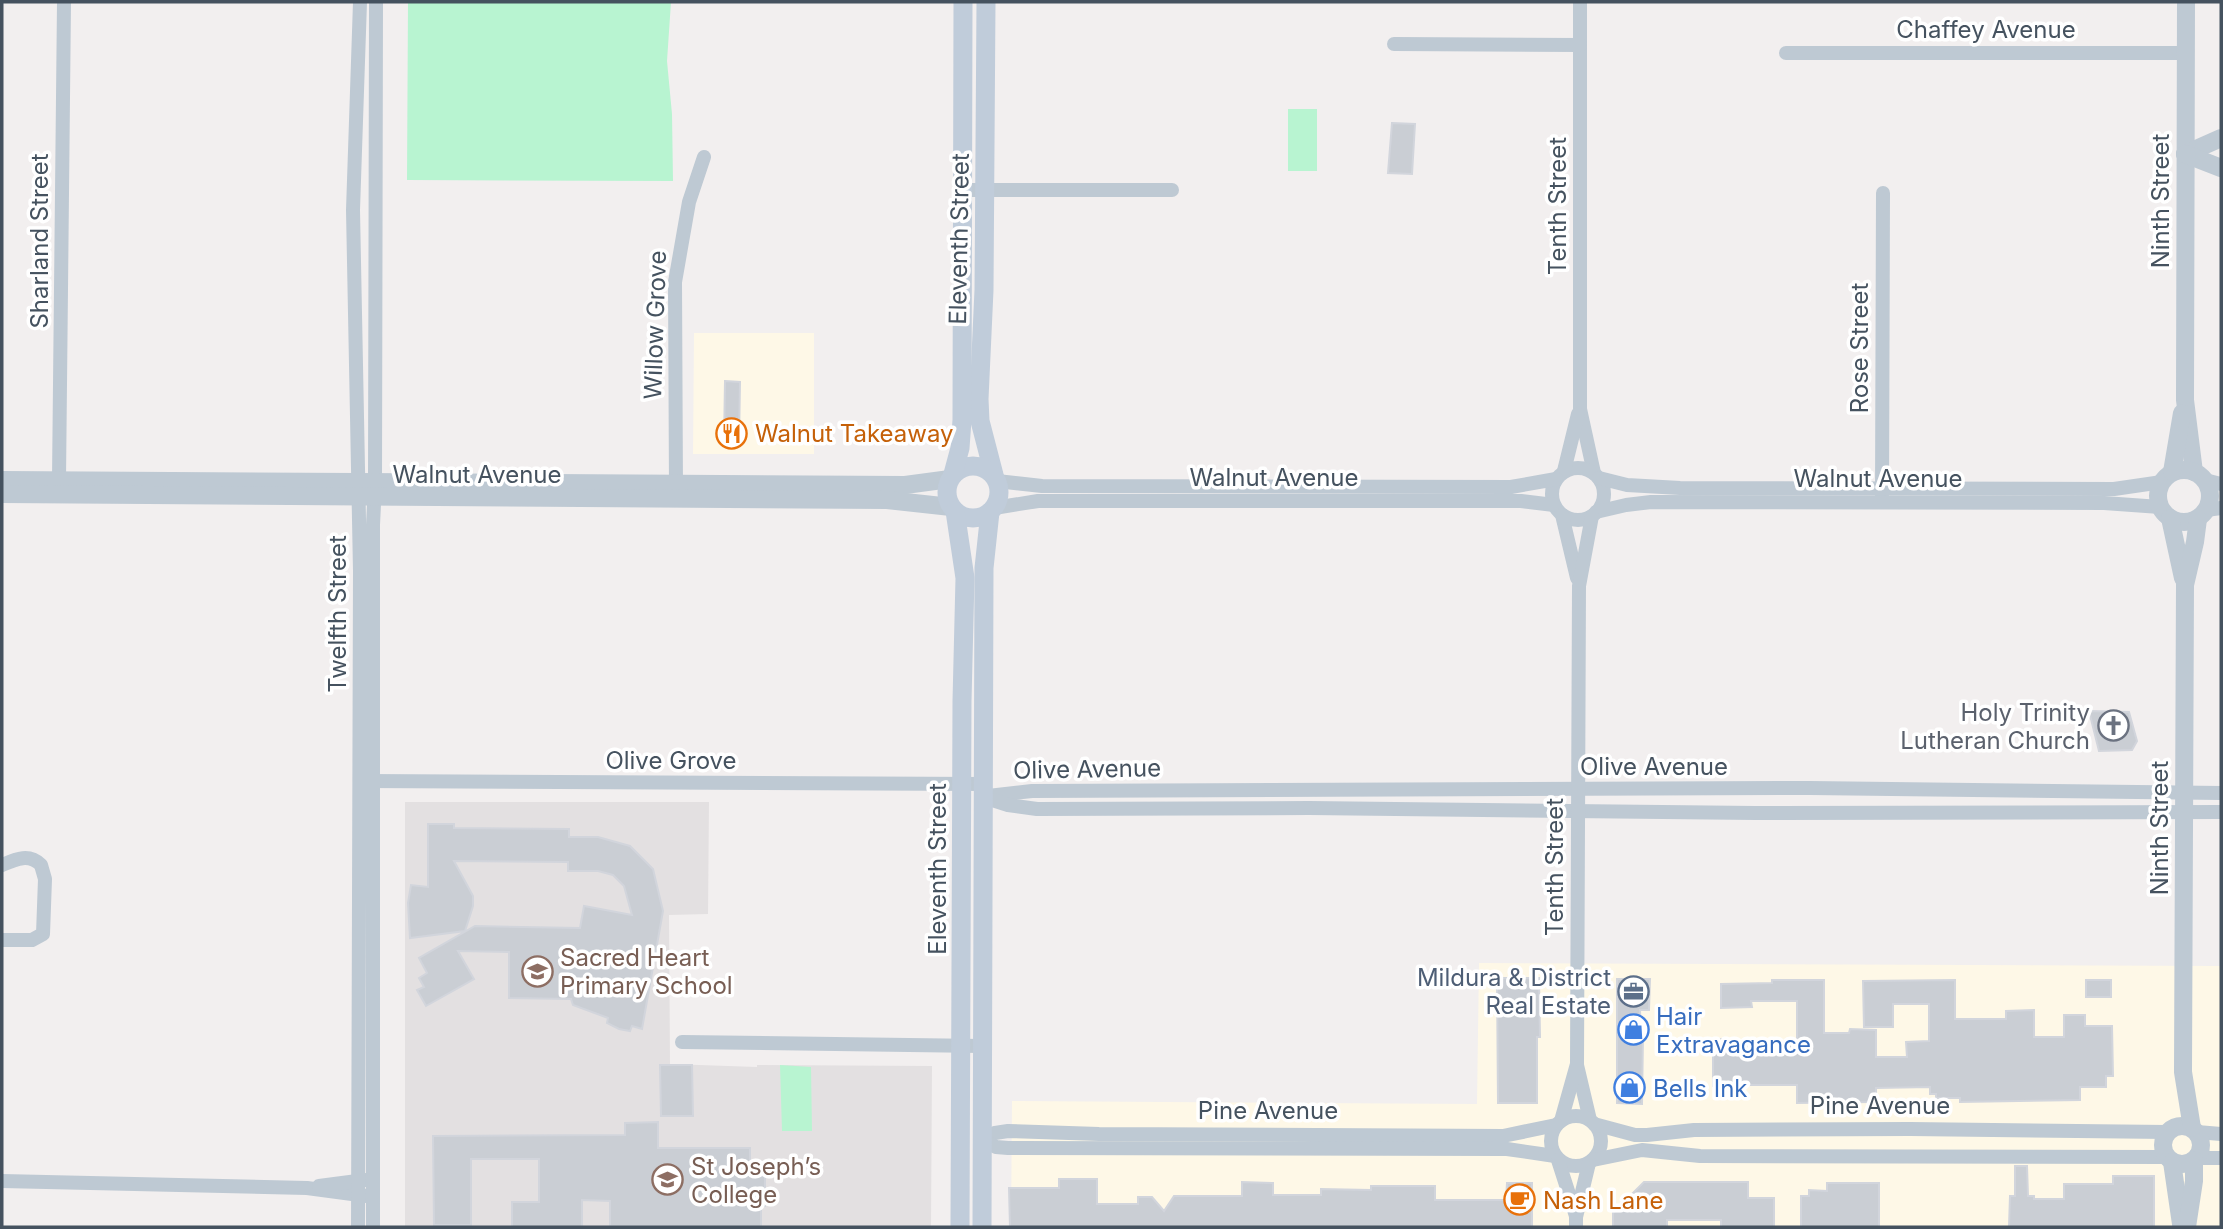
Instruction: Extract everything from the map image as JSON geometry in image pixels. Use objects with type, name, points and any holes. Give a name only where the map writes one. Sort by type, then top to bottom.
[{"type":"main road","name":"Eleventh Street","points":[[952,476],[960,448],[962,420],[963,2]]},
{"type":"main road","name":"Eleventh Street","points":[[986,2],[985,190],[979,410],[995,478]]},
{"type":"main road","points":[[969,466],[978,466],[995,478],[999,495],[992,510],[976,518],[968,518],[953,509],[946,493],[952,476],[969,466]]},
{"type":"main road","name":"Eleventh Street","points":[[953,509],[965,578],[961,784],[960,1227]]},
{"type":"main road","name":"Eleventh Street","points":[[982,1227],[984,568],[992,510]]},
{"type":"main road","name":"Pine Avenue","points":[[959,1140],[982,1140]]},
{"type":"street","name":"Sharland Street","points":[[59,480],[64,2]]},
{"type":"street","name":"Twelfth Street","points":[[360,2],[353,210],[366,490]]},
{"type":"street","name":"Twelfth Street","points":[[358,1227],[365,1196],[366,490],[376,2]]},
{"type":"street","name":"Tenth Street","points":[[1580,2],[1580,409],[1596,476]]},
{"type":"street","name":"Ninth Street","points":[[2167,477],[2185,400],[2186,2]]},
{"type":"street","points":[[1394,44],[1580,45]]},
{"type":"street","name":"Chaffey Avenue","points":[[1786,53],[2185,53]]},
{"type":"street","points":[[2185,154],[2221,138]]},
{"type":"street","points":[[2185,154],[2221,168]]},
{"type":"street","name":"Willow Grove","points":[[676,491],[675,282],[689,202],[704,157]]},
{"type":"street","points":[[962,190],[1172,190]]},
{"type":"street","name":"Rose Street","points":[[1882,496],[1883,192]]},
{"type":"street","name":"Ninth Street","points":[[2185,400],[2207,479]]},
{"type":"street","name":"Tenth Street","points":[[1560,475],[1580,409]]},
{"type":"street","points":[[1579,468],[1596,476],[1602,485],[1604,499],[1594,514],[1577,520],[1558,510],[1551,492],[1560,475],[1579,468]]},
{"type":"street","points":[[2179,470],[2207,479],[2210,495],[2208,512],[2183,522],[2165,513],[2158,494],[2167,477],[2179,470]]},
{"type":"street","name":"Walnut Avenue","points":[[995,478],[1042,486],[1511,487],[1560,475]]},
{"type":"street","name":"Walnut Avenue","points":[[2,494],[366,490],[676,491],[905,485],[952,476]]},
{"type":"street","name":"Walnut Avenue","points":[[1596,476],[1627,485],[1654,488],[2104,503],[2165,513]]},
{"type":"street","name":"Walnut Avenue","points":[[1594,514],[1626,505],[1651,502],[2114,489],[2167,477]]},
{"type":"street","name":"Walnut Avenue","points":[[2,480],[366,490]]},
{"type":"street","name":"Walnut Avenue","points":[[676,491],[887,500],[953,509]]},
{"type":"street","name":"Walnut Avenue","points":[[992,510],[1038,501],[1521,501],[1558,510]]},
{"type":"street","name":"Tenth Street","points":[[1558,510],[1579,586]]},
{"type":"street","name":"Ninth Street","points":[[2194,1130],[2183,1072],[2185,585],[2195,542],[2208,512]]},
{"type":"street","name":"Ninth Street","points":[[2165,513],[2185,585]]},
{"type":"street","name":"Tenth Street","points":[[1592,1122],[1577,1064],[1579,586],[1594,514]]},
{"type":"street","name":"Olive Grove","points":[[366,781],[961,784],[983,791]]},
{"type":"street","name":"Olive Avenue","points":[[983,791],[1810,788],[2221,793]]},
{"type":"street","name":"Olive Avenue","points":[[983,791],[1008,805],[1037,809],[2221,812]]},
{"type":"street","points":[[2,865],[19,858],[32,859],[41,865],[45,879],[43,934],[32,940],[2,940]]},
{"type":"street","points":[[682,1042],[982,1046]]},
{"type":"street","name":"Tenth Street","points":[[1558,1123],[1577,1064]]},
{"type":"street","name":"Ninth Street","points":[[2170,1130],[2183,1072]]},
{"type":"street","points":[[1575,1116],[1592,1122],[1599,1130],[1601,1146],[1591,1161],[1576,1222],[1550,1140],[1558,1123],[1575,1116]]},
{"type":"street","name":"Pine Avenue","points":[[1592,1122],[1636,1135],[1694,1130],[2170,1130]]},
{"type":"street","name":"Pine Avenue","points":[[982,1140],[1008,1130],[1099,1134],[1503,1136],[1558,1123]]},
{"type":"street","points":[[2184,1227],[2169,1159],[2162,1144],[2170,1130],[2186,1126],[2194,1130],[2221,1134]]},
{"type":"street","points":[[1945,1130],[1945,1156]]},
{"type":"street","points":[[2184,1227],[2194,1181],[2195,1159],[2201,1142],[2194,1130]]},
{"type":"street","name":"Pine Avenue","points":[[982,1140],[996,1147],[1008,1148],[1507,1149],[1556,1158]]},
{"type":"street","name":"Pine Avenue","points":[[1591,1161],[1642,1150],[1710,1156],[2169,1159]]},
{"type":"street","points":[[1556,1158],[1573,1167],[1591,1161]]},
{"type":"street","points":[[2169,1159],[2183,1164],[2195,1159],[2221,1158]]},
{"type":"street","points":[[307,1188],[365,1180]]},
{"type":"street","points":[[2,1181],[307,1188],[365,1196]]},
{"type":"street","name":"Twelfth Street","points":[[365,1196],[373,1227]]},
{"type":"shaded area","points":[[694,333],[814,333],[814,454],[693,454]]},
{"type":"shaded area","points":[[405,802],[709,802],[708,914],[669,915],[670,1064],[757,1067],[932,1066],[931,1227],[405,1227]]},
{"type":"shaded area","points":[[1479,963],[2221,966],[2221,1227],[1011,1227],[1012,1101],[1477,1104]]},
{"type":"green space","points":[[408,2],[671,2],[667,61],[672,114],[673,181],[407,180]]},
{"type":"green space","points":[[1288,109],[1317,109],[1317,171],[1288,171]]},
{"type":"green space","points":[[780,1065],[811,1067],[812,1131],[782,1131]]},
{"type":"building","points":[[1392,123],[1415,124],[1412,174],[1388,173]]},
{"type":"building","points":[[725,381],[740,382],[739,442],[724,442]]},
{"type":"building","name":"Holy Trinity Lutheran Church","points":[[2089,711],[2129,712],[2137,741],[2132,750],[2099,751]]},
{"type":"building","points":[[428,824],[454,824],[454,828],[569,829],[569,837],[598,837],[630,846],[653,869],[663,911],[642,1029],[632,1026],[630,1031],[619,1029],[607,1023],[608,1018],[573,1005],[571,999],[509,998],[509,952],[458,951],[474,979],[426,1006],[417,990],[424,987],[419,978],[427,973],[419,958],[475,926],[580,928],[584,906],[632,915],[624,886],[613,875],[598,871],[568,871],[568,862],[454,861],[473,896],[473,906],[465,931],[410,938],[408,903],[411,885],[428,887]]},
{"type":"building","points":[[1497,978],[1539,978],[1537,1103],[1498,1103]]},
{"type":"building","points":[[1617,979],[1650,979],[1649,1010],[1640,1010],[1643,1035],[1642,1104],[1617,1103]]},
{"type":"building","points":[[1772,980],[1824,980],[1824,1033],[1849,1033],[1850,1029],[1876,1030],[1876,1057],[1907,1057],[1906,1042],[1929,1041],[1929,1004],[1893,1004],[1893,1027],[1864,1027],[1863,981],[1955,980],[1955,1019],[2006,1019],[2006,1011],[2034,1010],[2034,1037],[2064,1037],[2064,1015],[2085,1015],[2085,1026],[2112,1026],[2113,1076],[2106,1076],[2106,1087],[2080,1087],[2080,1100],[1960,1102],[1960,1098],[1936,1098],[1936,1094],[1930,1094],[1930,1087],[1876,1088],[1876,1097],[1870,1096],[1870,1102],[1797,1103],[1797,1085],[1735,1085],[1735,1089],[1716,1089],[1716,1086],[1713,1086],[1713,1039],[1748,1041],[1748,1044],[1797,1044],[1797,1001],[1751,1001],[1752,1007],[1721,1008],[1721,984],[1772,983]]},
{"type":"building","points":[[2086,980],[2111,980],[2111,997],[2086,997]]},
{"type":"building","points":[[660,1065],[692,1065],[693,1116],[661,1116]]},
{"type":"building","points":[[658,1122],[658,1148],[750,1148],[750,1176],[765,1176],[765,1206],[761,1206],[761,1227],[610,1226],[610,1201],[582,1200],[582,1227],[512,1227],[512,1202],[539,1202],[539,1159],[471,1159],[471,1225],[434,1225],[433,1136],[625,1135],[625,1123]]},
{"type":"building","points":[[2015,1166],[2027,1166],[2028,1196],[2034,1196],[2034,1199],[2064,1199],[2064,1184],[2113,1184],[2113,1176],[2154,1176],[2154,1227],[2009,1227],[2010,1196],[2015,1196]]},
{"type":"building","points":[[1059,1179],[1097,1179],[1097,1204],[1138,1204],[1138,1197],[1152,1197],[1164,1211],[1174,1196],[1242,1196],[1242,1182],[1273,1183],[1273,1195],[1321,1195],[1321,1189],[1371,1190],[1371,1186],[1435,1186],[1435,1200],[1506,1200],[1507,1183],[1532,1183],[1532,1227],[1010,1227],[1009,1188],[1059,1188]]},
{"type":"building","points":[[1644,1182],[1748,1182],[1748,1198],[1774,1198],[1774,1227],[1721,1227],[1721,1220],[1667,1220],[1667,1227],[1613,1227],[1613,1213]]},
{"type":"building","points":[[1827,1183],[1879,1183],[1879,1227],[1801,1227],[1801,1196],[1809,1196],[1809,1190],[1827,1191]]},
{"type":"place","name":"Walnut Takeaway","points":[[732,433]]},
{"type":"place","name":"Holy Trinity Lutheran Church","points":[[2113,726]]},
{"type":"place","name":"Sacred Heart Primary School","points":[[537,971]]},
{"type":"place","name":"Mildura & District Real Estate","points":[[1634,991]]},
{"type":"place","name":"Hair Extravagance","points":[[1633,1030]]},
{"type":"place","name":"Bells Ink","points":[[1630,1088]]},
{"type":"place","name":"St Joseph’s College","points":[[668,1180]]},
{"type":"place","name":"Nash Lane","points":[[1520,1200]]}]
